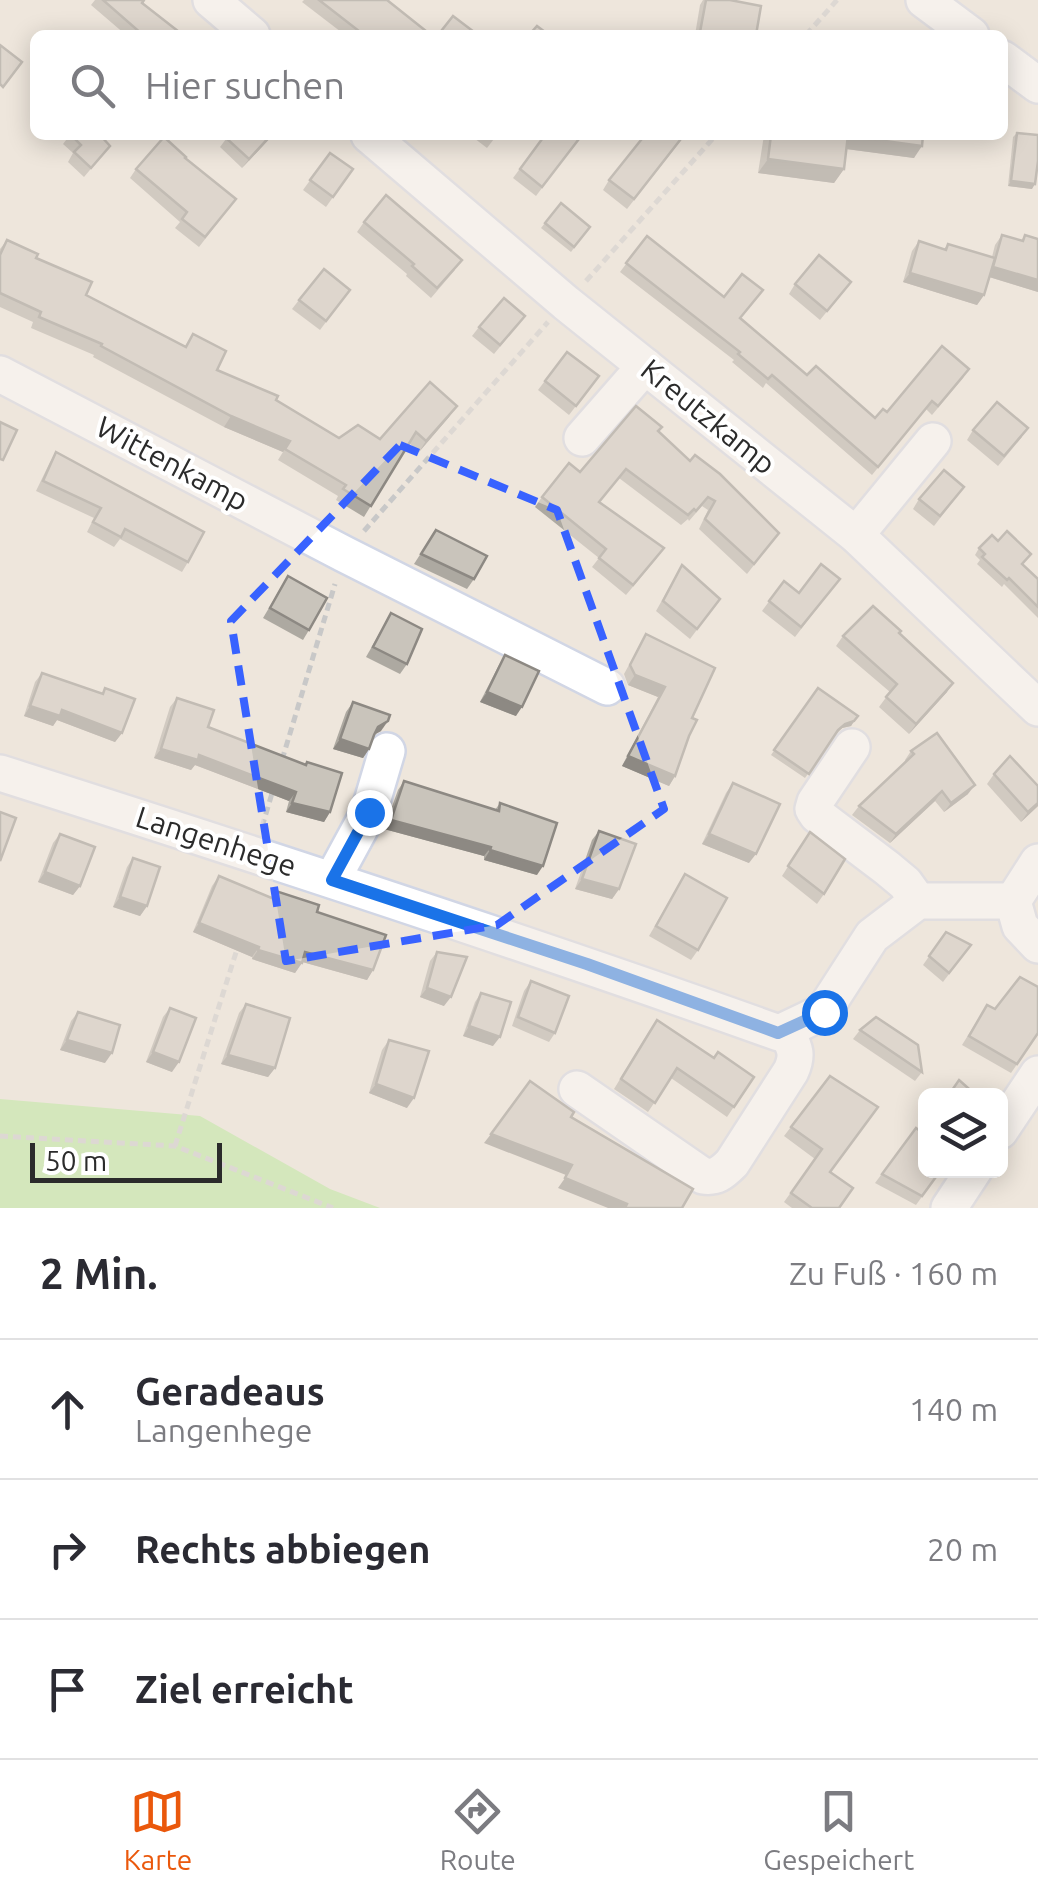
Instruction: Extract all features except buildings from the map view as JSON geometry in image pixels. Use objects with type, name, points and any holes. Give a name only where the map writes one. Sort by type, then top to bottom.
[{"type":"street","points":[[211,0],[246,30]]},
{"type":"street","points":[[924,0],[964,30]]},
{"type":"street","points":[[1008,63],[1038,86]]},
{"type":"street","name":"Kreutzkamp","points":[[375,140],[566,303],[856,534],[1038,708]]},
{"type":"street","points":[[582,438],[645,366]]},
{"type":"street","name":"Wittenkamp","points":[[0,374],[608,687]]},
{"type":"street","points":[[856,534],[933,442]]},
{"type":"street","points":[[852,748],[814,802],[814,809],[896,876],[918,901]]},
{"type":"street","points":[[332,880],[369,812],[387,751]]},
{"type":"street","name":"Langenhege","points":[[0,773],[587,964],[778,1033],[786,1030]]},
{"type":"street","points":[[1038,862],[1013,901],[1020,926],[1038,945]]},
{"type":"street","points":[[577,1089],[702,1176],[713,1177],[732,1163],[791,1071],[795,1048],[786,1030],[824,1012],[872,936],[918,901],[1013,901]]},
{"type":"street","points":[[1008,1119],[1038,1074]]},
{"type":"street","points":[[949,1208],[969,1178]]},
{"type":"path","points":[[810,30],[837,0]]},
{"type":"path","points":[[566,303],[712,140]]},
{"type":"path","points":[[175,1146],[243,930]]},
{"type":"path","points":[[0,1136],[175,1146],[333,1208]]},
{"type":"highlighted area","points":[[400,445],[557,510],[664,809],[497,925],[286,961],[231,621]]},
{"type":"green space","points":[[0,1099],[200,1116],[330,1189],[380,1208],[0,1208]]},
{"type":"route","points":[[369,812],[332,880],[587,964],[778,1033],[824,1012]]}]
